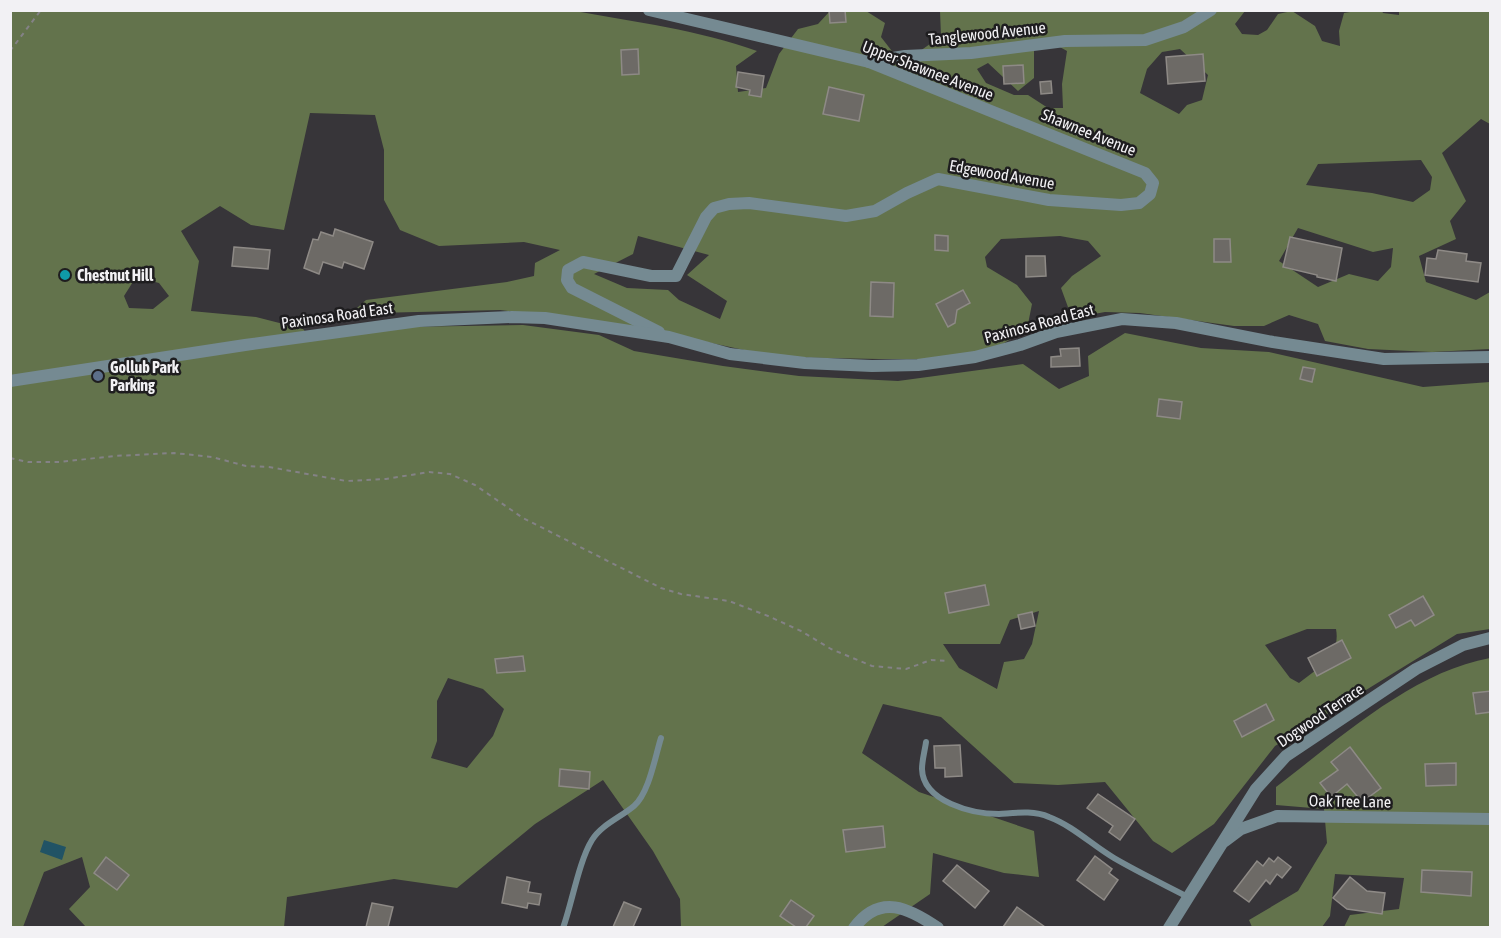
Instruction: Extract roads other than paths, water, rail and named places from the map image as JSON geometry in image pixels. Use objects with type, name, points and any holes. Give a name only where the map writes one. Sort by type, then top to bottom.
[{"type":"street","name":"Upper Shawnee Avenue","points":[[649,10],[869,62],[1019,122]]},
{"type":"street","name":"Tanglewood Avenue","points":[[869,62],[905,56],[971,53],[1065,41],[1145,40],[1184,27],[1211,10]]},
{"type":"street","name":"Shawnee Avenue","points":[[1019,122],[1145,173]]},
{"type":"street","name":"Edgewood Avenue","points":[[684,262],[690,244],[706,217],[714,208],[729,204],[749,203],[846,216],[875,210],[938,179],[1049,200],[1121,205],[1139,203],[1150,194],[1153,183],[1145,173]]},
{"type":"street","name":"Paxinosa Road East","points":[[669,338],[572,288],[567,280],[568,270],[583,262],[651,276],[675,276],[684,262]]},
{"type":"street","name":"Paxinosa Road East","points":[[10,381],[419,321],[512,317],[545,318],[669,338],[730,354],[805,363],[872,366],[918,365],[975,357],[1020,345],[1056,332],[1122,319],[1176,323],[1273,342],[1384,359],[1491,357]]},
{"type":"street","name":"Dogwood Terrace","points":[[1169,927],[1256,789],[1286,756],[1416,669],[1463,645],[1491,638]]},
{"type":"street","name":"Oak Tree Lane","points":[[1218,847],[1241,829],[1277,816],[1491,819]]},
{"type":"street","points":[[854,927],[877,908],[890,906],[904,909],[938,927]]},
{"type":"lane","points":[[563,927],[588,848],[600,831],[640,799],[661,738]]},
{"type":"lane","points":[[926,742],[922,770],[925,781],[934,792],[949,803],[968,811],[1046,815],[1066,825],[1114,858],[1188,897]]},
{"type":"water","points":[[44,840],[66,847],[62,860],[40,852]]},
{"type":"place","name":"Chestnut Hill","points":[[65,275]]},
{"type":"place","name":"Gollub Park Parking","points":[[98,376]]}]
